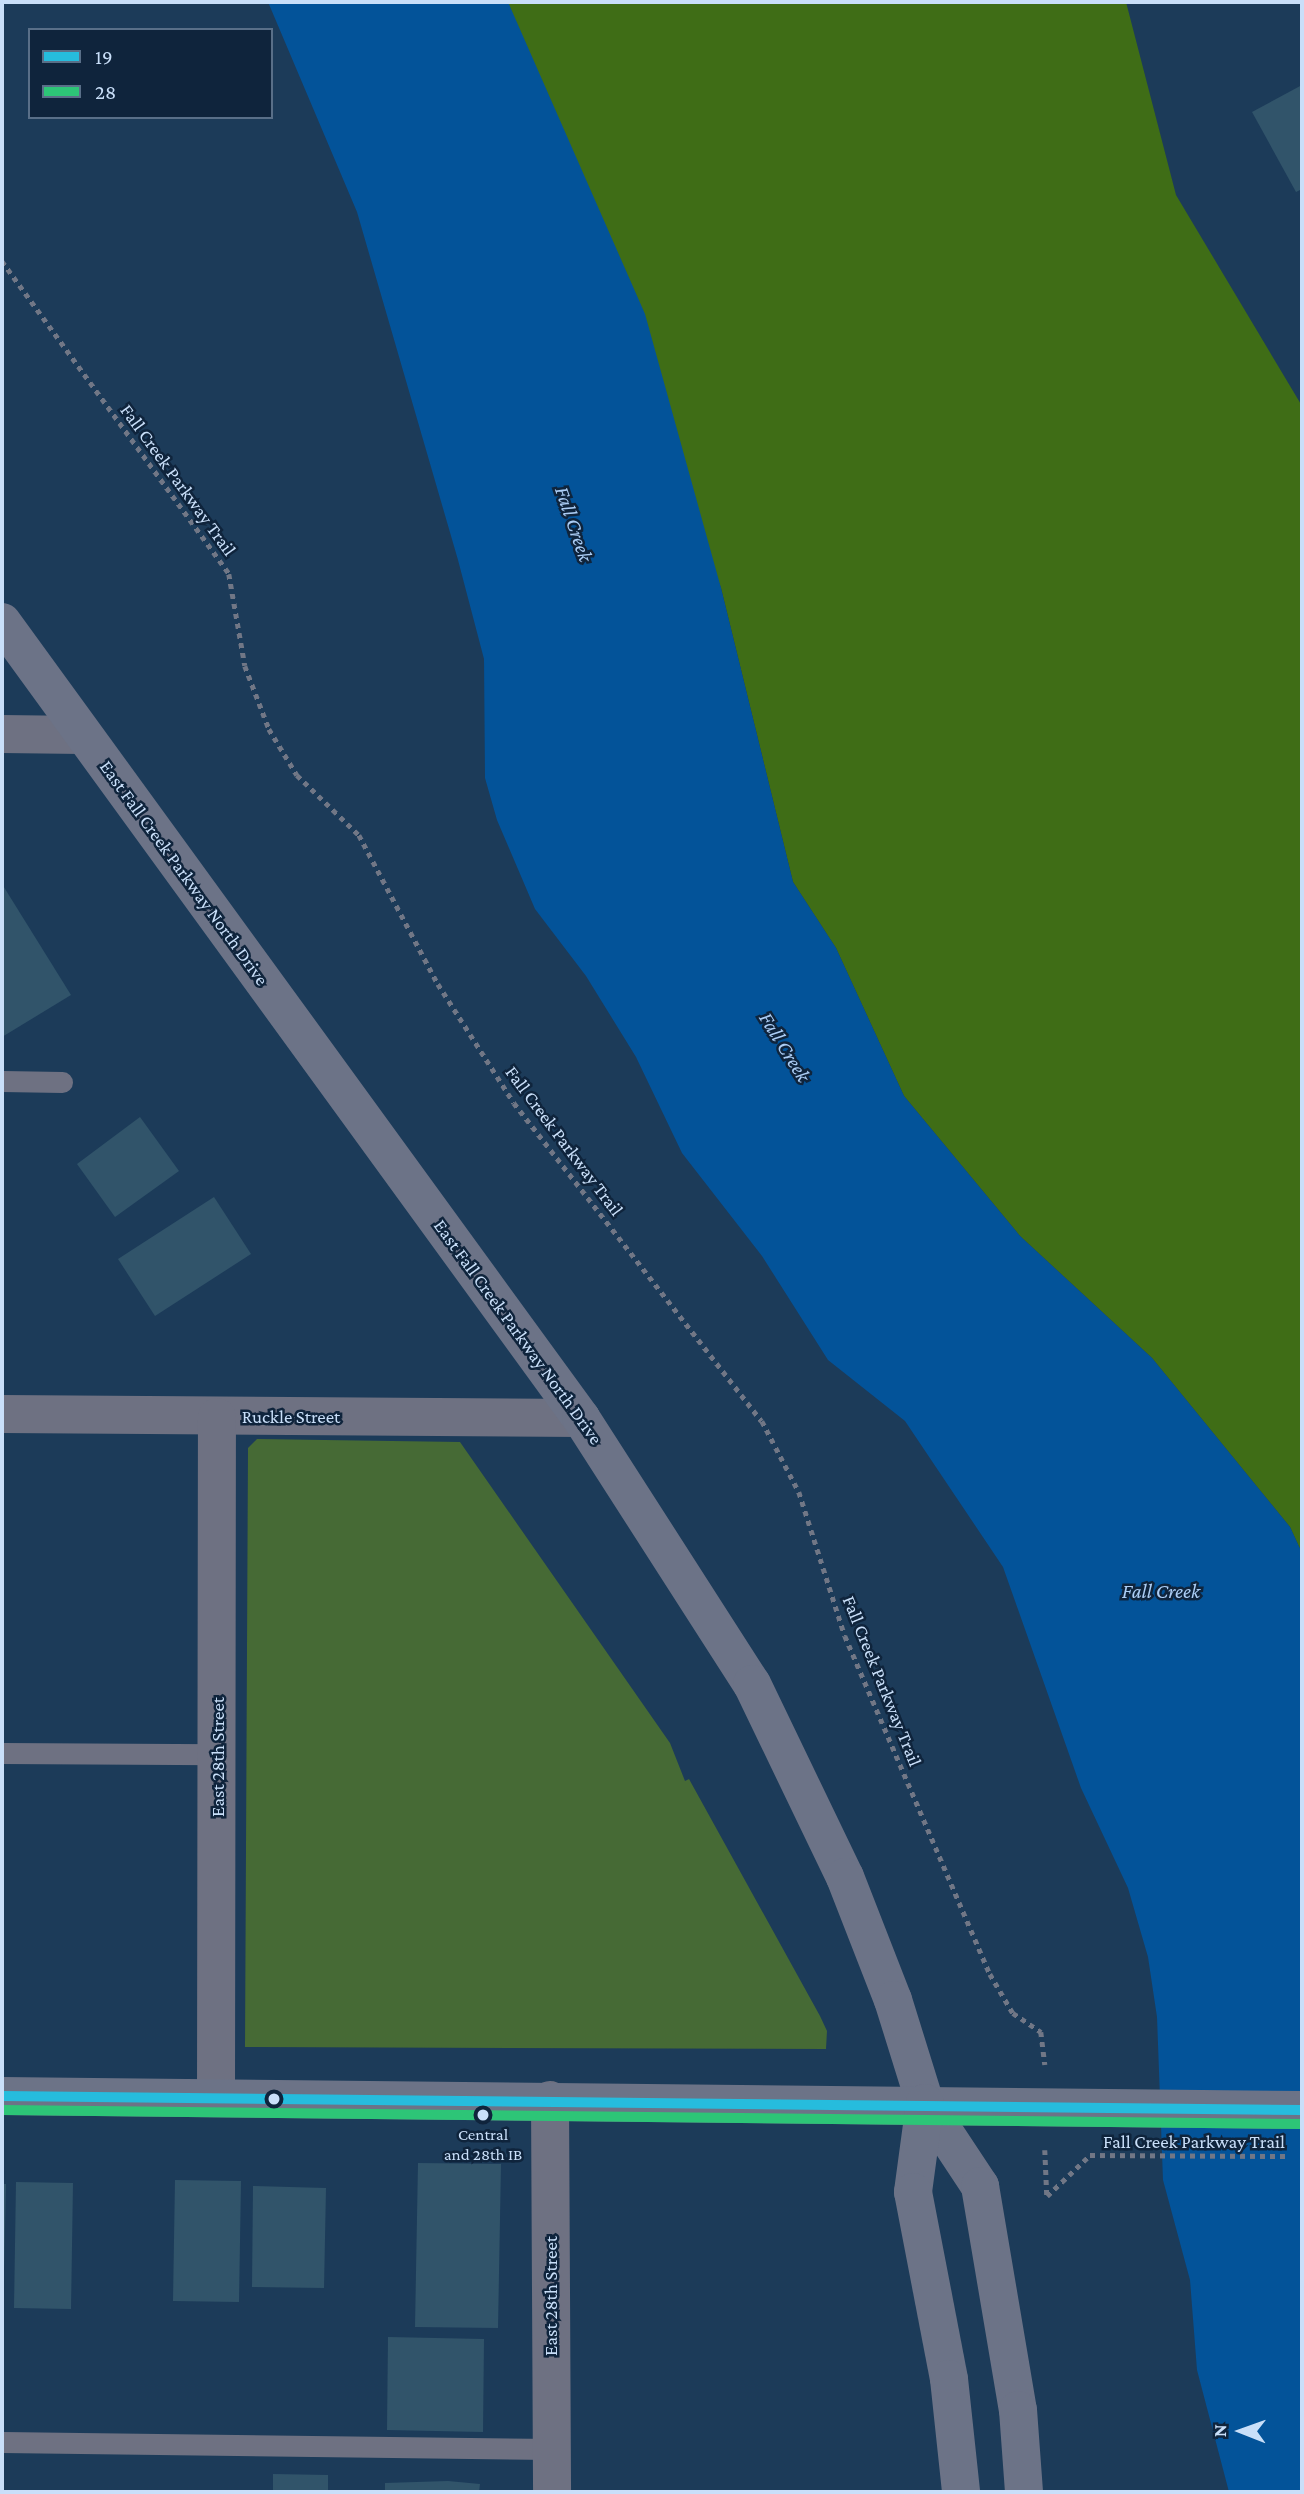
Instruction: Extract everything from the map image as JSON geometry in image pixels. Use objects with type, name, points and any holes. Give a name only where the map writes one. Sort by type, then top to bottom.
[{"type":"main road","name":"East Fall Creek Parkway North Drive","points":[[2,622],[581,1418],[704,1603],[773,1723],[855,1902],[925,2103],[980,2186],[1018,2410],[1024,2492]]},
{"type":"main road","points":[[2,2096],[925,2103],[1302,2110]]},
{"type":"main road","name":"East Fall Creek Parkway North Drive","points":[[925,2103],[913,2192],[949,2379],[961,2492]]},
{"type":"street","points":[[2,734],[83,735]]},
{"type":"street","name":"Ruckle Street","points":[[2,1415],[581,1418]]},
{"type":"street","name":"East 28th Street","points":[[216,2097],[217,1417]]},
{"type":"street","name":"East 28th Street","points":[[550,2100],[552,2492]]},
{"type":"lane","points":[[2,1081],[62,1082]]},
{"type":"lane","points":[[2,1753],[218,1754]]},
{"type":"lane","points":[[2,2442],[552,2449]]},
{"type":"path","name":"Fall Creek Parkway Trail","points":[[2,261],[4,268],[229,575],[245,666],[269,729],[297,775],[359,835],[438,984],[514,1103],[762,1421],[799,1492],[845,1636],[990,1974],[1013,2013],[1041,2032],[1045,2060]]},
{"type":"path","name":"Fall Creek Parkway Trail","points":[[1044,2167],[1047,2196],[1090,2155],[1302,2156]]},
{"type":"green space","points":[[508,2],[1126,2],[1176,195],[1302,406],[1302,1553],[1290,1527],[1152,1358],[1020,1236],[904,1096],[836,948],[793,882],[721,588]]},
{"type":"green space","points":[[257,1439],[460,1442],[670,1743],[685,1781],[689,1779],[820,2016],[827,2031],[826,2049],[245,2047],[248,1448]]},
{"type":"water","name":"Fall Creek","points":[[268,2],[508,2],[645,314],[721,588],[793,882],[836,948],[904,1096],[1020,1236],[1152,1358],[1290,1527],[1302,1553],[1302,2492],[1229,2492],[1197,2370],[1190,2280],[1163,2180],[1157,2017],[1148,1957],[1128,1888],[1081,1788],[1003,1567],[905,1421],[828,1360],[762,1256],[682,1153],[636,1057],[586,976],[535,909],[497,820],[485,778],[484,659],[458,560],[357,212]]},
{"type":"building","points":[[1302,85],[1302,189],[1296,192],[1252,112]]},
{"type":"building","points":[[2,884],[71,995],[2,1037]]},
{"type":"building","points":[[140,1117],[179,1171],[115,1217],[77,1164]]},
{"type":"building","points":[[214,1197],[251,1254],[155,1316],[118,1259]]},
{"type":"building","points":[[418,2163],[501,2164],[498,2328],[415,2327]]},
{"type":"building","points":[[175,2180],[241,2181],[239,2302],[173,2301]]},
{"type":"building","points":[[16,2182],[73,2183],[71,2309],[14,2308]]},
{"type":"building","points":[[2,2184],[6,2184],[4,2271],[2,2271]]},
{"type":"building","points":[[253,2186],[326,2188],[324,2288],[252,2287]]},
{"type":"building","points":[[388,2337],[484,2339],[483,2432],[387,2430]]},
{"type":"building","points":[[273,2474],[328,2475],[328,2492],[273,2492]]},
{"type":"building","points":[[448,2481],[480,2484],[479,2492],[385,2492],[385,2483]]},
{"type":"transit line","name":"19","points":[[2,2096],[1302,2110]]},
{"type":"transit line","name":"28","points":[[2,2110],[1302,2124]]},
{"type":"place","name":"Central and 28th IB","points":[[483,2115]]}]
